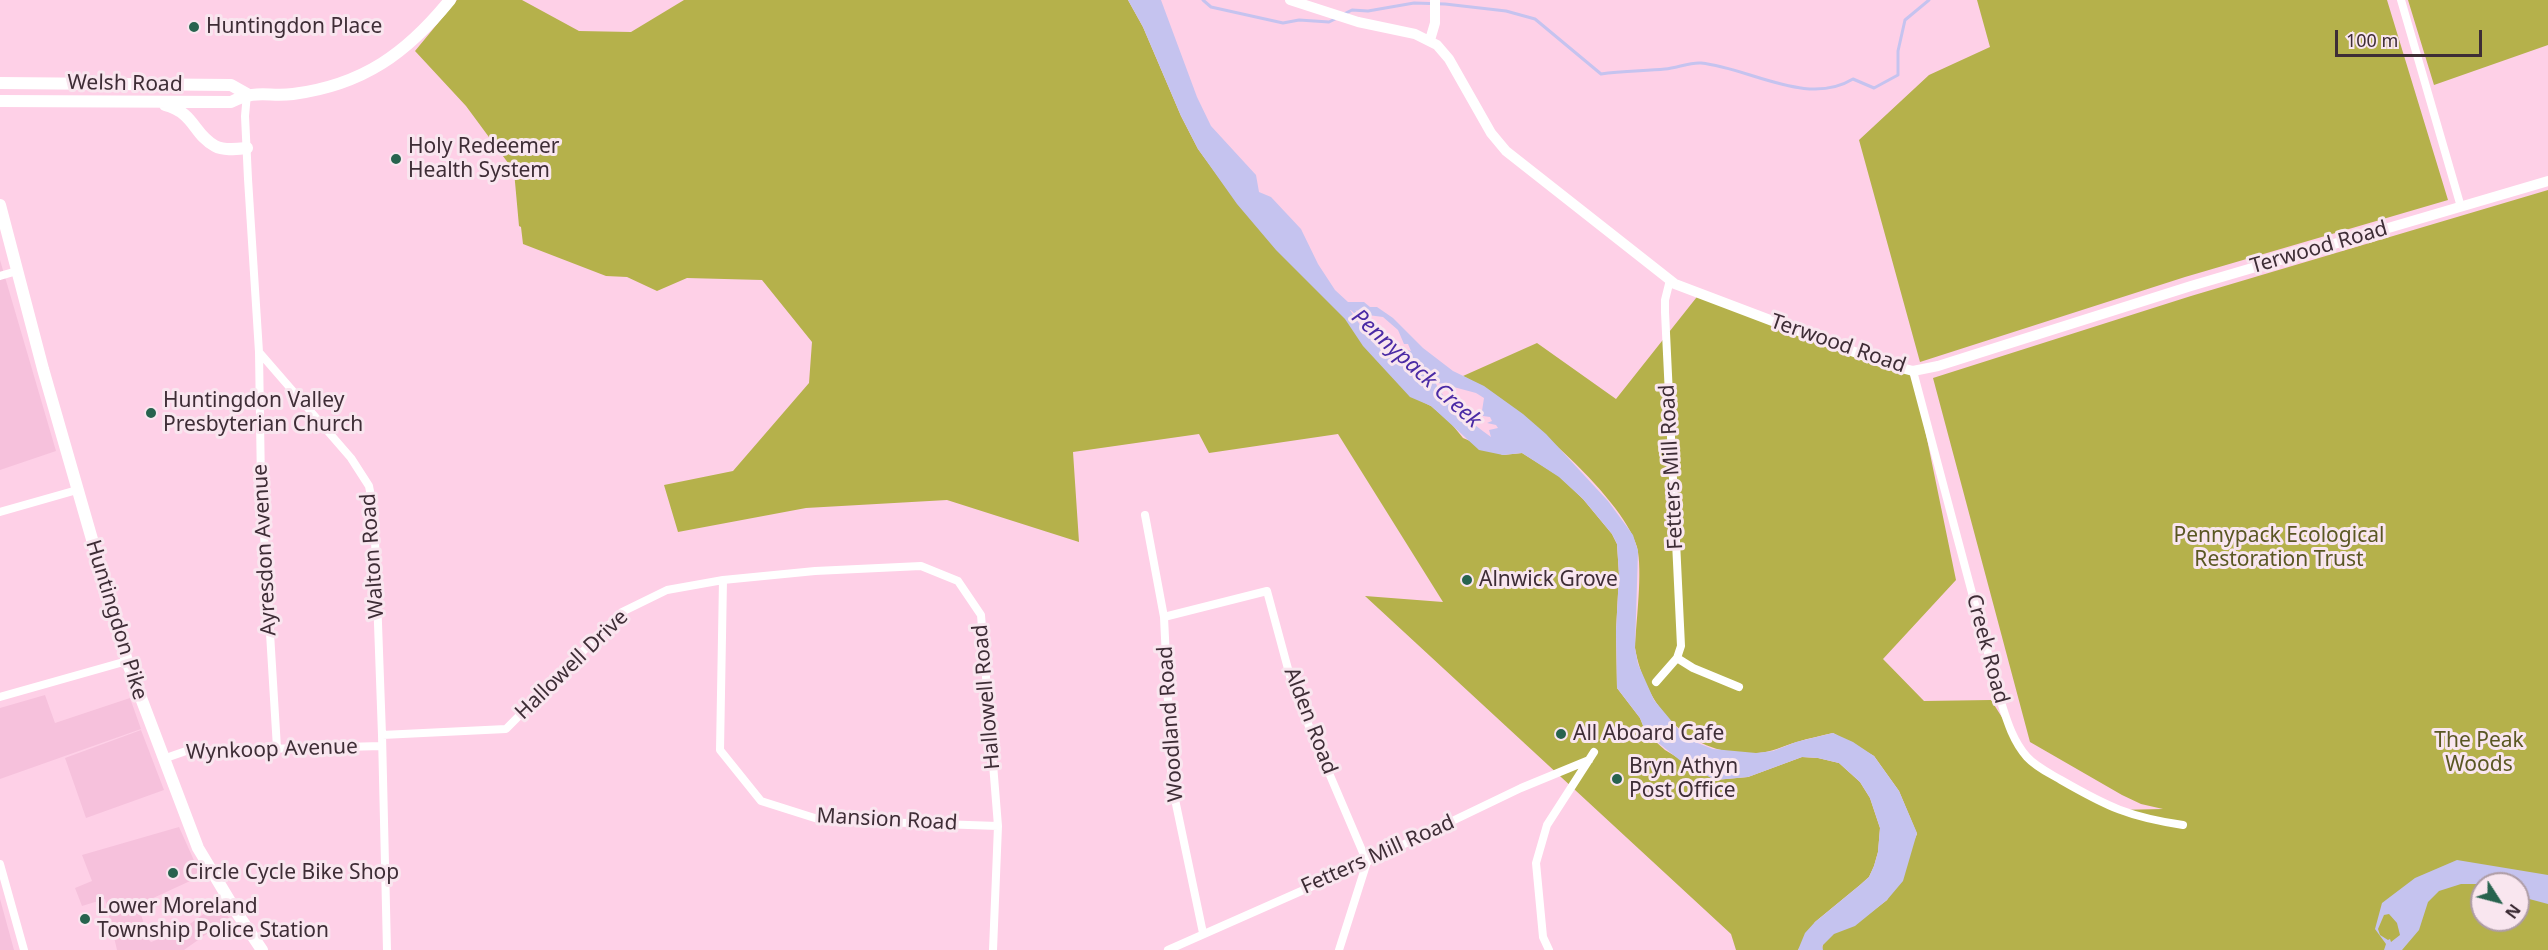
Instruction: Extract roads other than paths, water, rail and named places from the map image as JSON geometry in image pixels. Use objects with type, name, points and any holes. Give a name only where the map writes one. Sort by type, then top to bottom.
[{"type":"main road","name":"Welsh Road","points":[[0,101],[231,102],[247,94],[291,94],[321,89],[374,68],[401,52],[417,38],[450,0]]},
{"type":"main road","name":"Welsh Road","points":[[0,83],[231,85],[247,94]]},
{"type":"main road","points":[[152,102],[176,108],[184,113],[215,146],[227,149],[247,148]]},
{"type":"main road","name":"Huntingdon Pike","points":[[0,205],[77,490],[127,661],[198,848],[262,950]]},
{"type":"main road","name":"Huntingdon Pike","points":[[0,236],[17,271]]},
{"type":"street","points":[[1290,0],[1330,14],[1415,34],[1430,40],[1436,12],[1435,0]]},
{"type":"street","points":[[2401,0],[2461,207]]},
{"type":"street","name":"Terwood Road","points":[[1430,40],[1443,51],[1482,118],[1506,151],[1670,280],[1683,287],[1886,364],[1913,371],[1938,366],[2181,289],[2548,181]]},
{"type":"street","points":[[247,94],[245,116],[259,352]]},
{"type":"street","points":[[0,276],[17,271]]},
{"type":"street","name":"Fetters Mill Road","points":[[1670,280],[1665,300],[1665,312],[1681,646],[1677,658]]},
{"type":"street","name":"Walton Road","points":[[259,352],[351,458],[369,486],[374,512],[387,950]]},
{"type":"street","name":"Ayresdon Avenue","points":[[259,352],[261,485],[277,748]]},
{"type":"street","name":"Creek Road","points":[[1913,371],[2001,702],[2020,747],[2027,758],[2043,770],[2103,805],[2141,818],[2183,825]]},
{"type":"street","points":[[0,512],[77,490]]},
{"type":"street","name":"Woodland Road","points":[[1145,515],[1164,618],[1172,785],[1203,933]]},
{"type":"street","name":"Hallowell Road","points":[[723,579],[815,571],[921,566],[958,581],[981,615],[998,826],[993,950]]},
{"type":"street","name":"Hallowell Drive","points":[[382,735],[506,729],[622,612],[667,590],[723,579]]},
{"type":"street","name":"Mansion Road","points":[[723,579],[720,750],[760,801],[821,820],[998,826]]},
{"type":"street","name":"Alden Road","points":[[1164,618],[1266,591],[1294,691],[1366,862]]},
{"type":"street","points":[[1656,682],[1677,658],[1693,668],[1739,687]]},
{"type":"street","points":[[0,697],[127,661]]},
{"type":"street","name":"Wynkoop Avenue","points":[[163,759],[186,751],[382,746]]},
{"type":"street","points":[[1549,950],[1543,937],[1536,863],[1547,825],[1594,752]]},
{"type":"street","name":"Fetters Mill Road","points":[[1168,950],[1366,862],[1521,788],[1589,760]]},
{"type":"street","points":[[1339,950],[1366,862]]},
{"type":"street","points":[[0,864],[24,950]]},
{"type":"water","points":[[1128,0],[1161,0],[1197,97],[1211,126],[1256,175],[1259,192],[1271,197],[1301,229],[1318,264],[1335,290],[1348,302],[1364,302],[1370,307],[1377,307],[1393,318],[1423,348],[1453,371],[1484,386],[1523,414],[1546,434],[1608,501],[1633,535],[1638,551],[1635,648],[1638,664],[1654,700],[1679,730],[1695,742],[1713,749],[1756,753],[1773,751],[1796,742],[1833,733],[1853,742],[1874,756],[1899,791],[1917,833],[1903,881],[1887,900],[1855,926],[1834,934],[1822,946],[1823,950],[1798,950],[1805,933],[1869,877],[1874,866],[1880,828],[1870,798],[1860,782],[1839,763],[1802,757],[1748,777],[1715,780],[1682,762],[1646,733],[1640,718],[1617,688],[1616,631],[1619,575],[1617,544],[1612,534],[1583,499],[1559,477],[1522,453],[1503,455],[1479,450],[1431,406],[1410,397],[1363,346],[1345,319],[1276,250],[1237,204],[1198,149],[1181,116],[1143,27]],"holes":[[[1350,310],[1383,317],[1398,330],[1404,344],[1408,344],[1411,351],[1401,348],[1404,354],[1395,353],[1380,346],[1372,340]],[[1435,382],[1476,393],[1484,398],[1483,416],[1490,417],[1492,421],[1487,423],[1496,425],[1498,428],[1489,430],[1491,437],[1452,405]]]},
{"type":"water","points":[[2457,860],[2530,872],[2470,872],[2470,884],[2461,884],[2439,891],[2428,902],[2419,930],[2402,950],[2384,950],[2386,944],[2375,929],[2382,903],[2415,878]],"holes":[[[2389,914],[2397,923],[2400,935],[2391,942],[2390,939],[2380,935],[2378,929],[2384,915]]]},
{"type":"water","points":[[2530,872],[2548,875],[2548,904],[2530,899]]},
{"type":"waterway","points":[[1203,0],[1211,7],[1283,23],[1299,20],[1329,22],[1335,19]]},
{"type":"waterway","points":[[1344,14],[1352,10],[1368,11],[1414,3],[1506,11],[1535,19],[1601,74],[1665,69],[1701,63],[1720,66],[1798,88],[1835,87],[1853,79],[1874,88],[1898,75],[1898,51],[1905,20],[1929,0]]},
{"type":"waterway","name":"Pennypack Creek","points":[[1350,307],[1398,356]]},
{"type":"place","name":"Huntingdon Place","points":[[194,27]]},
{"type":"place","name":"Holy Redeemer Health System","points":[[396,159]]},
{"type":"place","name":"Huntingdon Valley Presbyterian Church","points":[[151,413]]},
{"type":"place","name":"Alnwick Grove","points":[[1467,580]]},
{"type":"place","name":"All Aboard Cafe","points":[[1561,734]]},
{"type":"place","name":"Bryn Athyn Post Office","points":[[1617,779]]},
{"type":"place","name":"Circle Cycle Bike Shop","points":[[173,873]]},
{"type":"place","name":"Lower Moreland Township Police Station","points":[[85,919]]},
{"type":"park label","name":"Pennypack Ecological Restoration Trust","points":[[2279,548]]},
{"type":"park label","name":"The Peak Woods","points":[[2479,753]]}]
